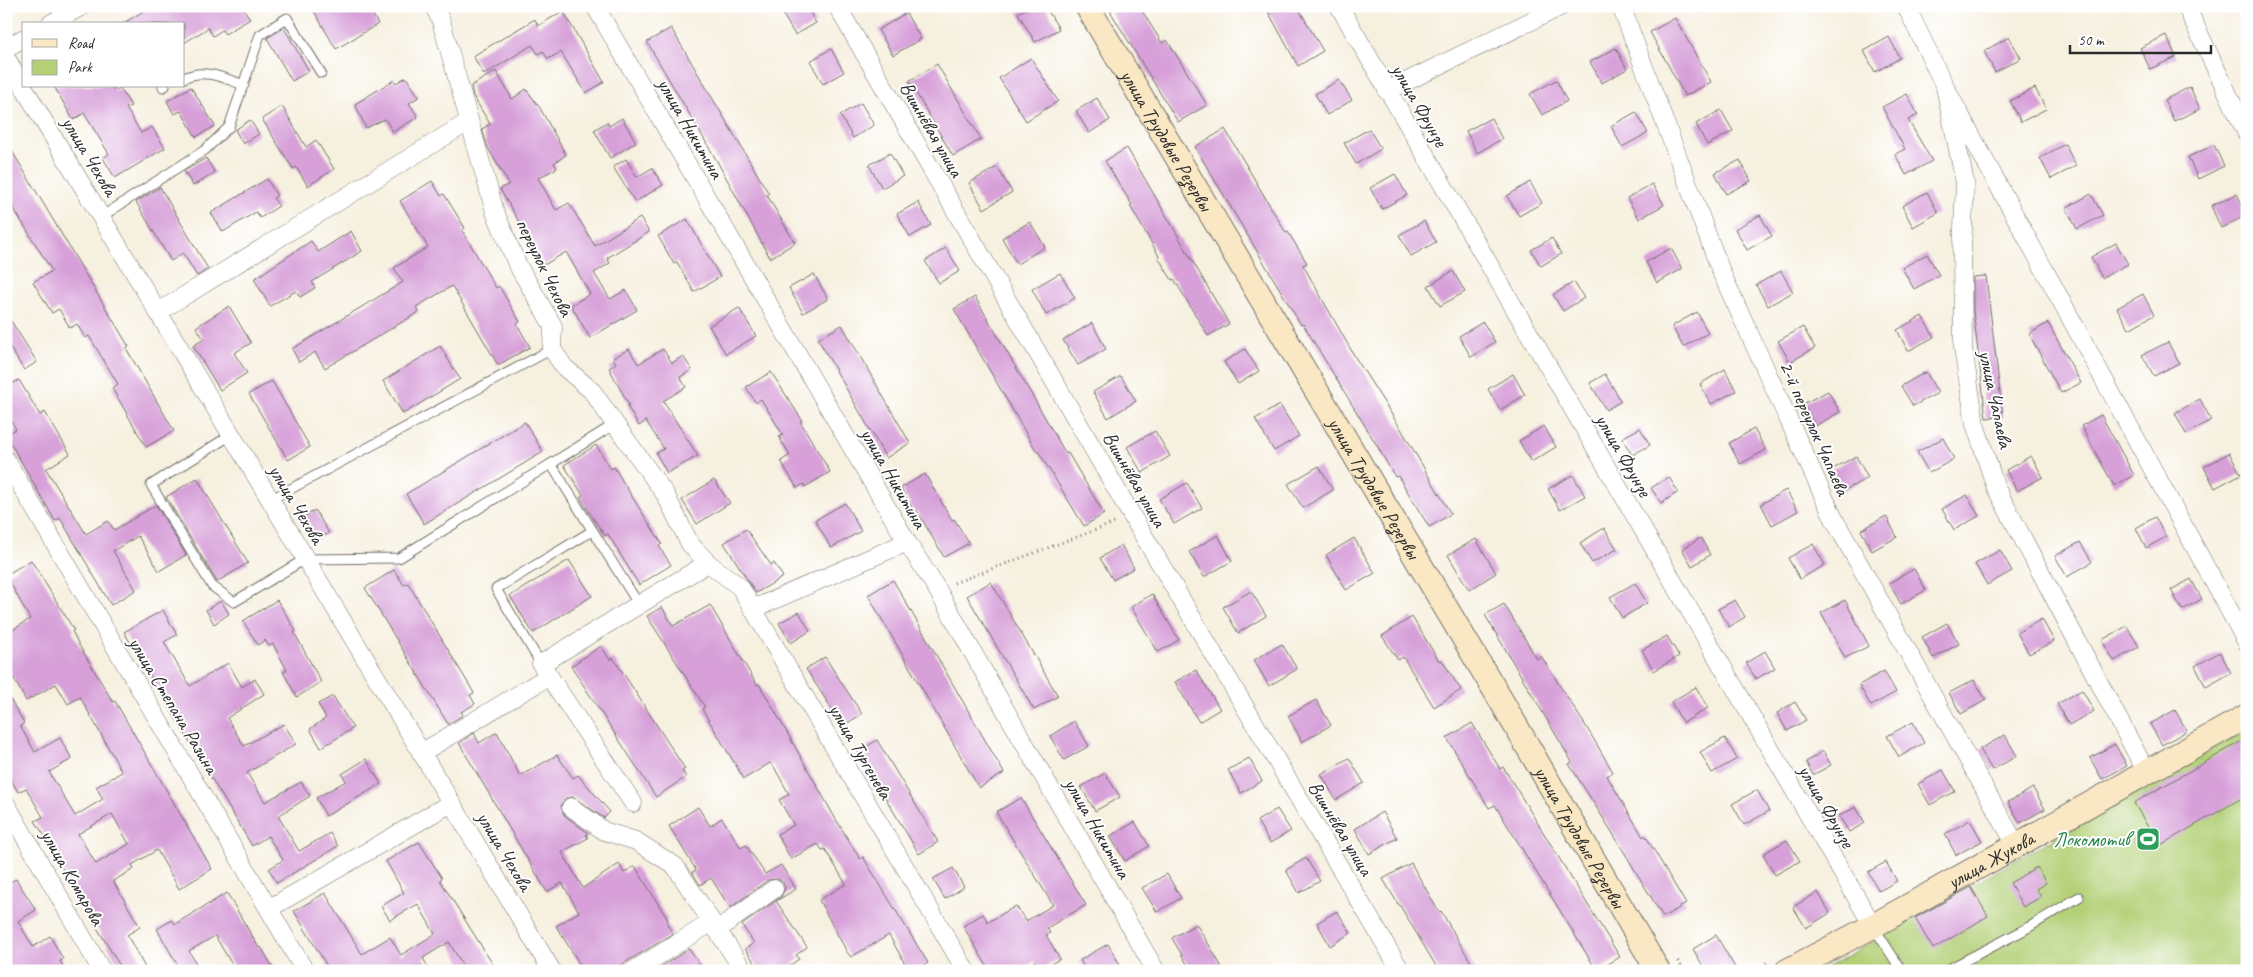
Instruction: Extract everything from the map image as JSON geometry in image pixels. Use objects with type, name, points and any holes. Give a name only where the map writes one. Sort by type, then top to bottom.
[{"type":"main road","name":"улица Трудовые Резервы","points":[[1087,6],[1494,688],[1658,971]]},
{"type":"main road","name":"улица Жукова","points":[[1787,971],[1873,926],[2247,716]]},
{"type":"street","points":[[54,22],[82,6]]},
{"type":"street","name":"переулок Чехова","points":[[434,6],[441,21],[495,212],[517,264],[553,326],[552,349],[564,367],[592,391],[665,494],[690,544],[708,563]]},
{"type":"street","name":"улица Никитина","points":[[595,6],[907,542],[937,589],[1156,971]]},
{"type":"street","name":"Вишнёвая улица","points":[[836,6],[1132,516],[1401,971]]},
{"type":"street","name":"улица Фрунзе","points":[[1339,6],[1873,926]]},
{"type":"street","points":[[1387,91],[1562,6]]},
{"type":"street","name":"2-й переулок Чапаева","points":[[1621,6],[1722,274],[1834,519],[2016,845]]},
{"type":"street","name":"улица Чапаева","points":[[1906,6],[1945,87],[2247,643]]},
{"type":"street","points":[[2186,6],[2247,134]]},
{"type":"street","points":[[6,48],[22,39]]},
{"type":"street","name":"улица Чехова","points":[[6,58],[22,85]]},
{"type":"street","name":"улица Чапаева","points":[[1945,87],[1965,183],[1962,251],[1963,348],[1975,424],[1996,488],[2147,773]]},
{"type":"street","name":"улица Чехова","points":[[24,88],[552,971]]},
{"type":"street","points":[[158,312],[468,122]]},
{"type":"street","name":"улица Степана Разина","points":[[6,460],[270,908],[305,971]]},
{"type":"street","points":[[753,609],[907,542]]},
{"type":"street","points":[[421,753],[639,605],[708,563]]},
{"type":"street","name":"улица Тургенева","points":[[708,563],[740,587],[966,971]]},
{"type":"street","points":[[545,670],[633,803]]},
{"type":"street","points":[[270,908],[452,803]]},
{"type":"street","name":"улица Комарова","points":[[6,804],[102,971]]},
{"type":"street","points":[[571,807],[604,831],[636,841],[675,866],[744,971]]},
{"type":"street","points":[[633,971],[715,926],[774,890]]},
{"type":"lane","points":[[101,217],[205,150],[228,126],[260,35],[287,18],[321,73]]},
{"type":"lane","points":[[185,78],[190,75],[213,74],[244,85]]},
{"type":"lane","points":[[270,500],[552,349]]},
{"type":"lane","points":[[232,435],[151,485],[212,586],[234,602],[305,559],[399,558],[615,424]]},
{"type":"lane","points":[[551,464],[639,605]]},
{"type":"lane","points":[[545,670],[496,589],[592,531]]},
{"type":"lane","points":[[1945,971],[2024,930],[2079,897]]},
{"type":"lane","points":[[1873,926],[1902,971]]},
{"type":"path","points":[[937,589],[1132,516]]},
{"type":"green space","name":"Локомотив","points":[[2247,729],[2247,971],[1821,971]]},
{"type":"building","points":[[152,6],[242,6],[250,19],[225,34],[222,30],[213,36],[208,28],[185,42],[185,22],[125,22]]},
{"type":"building","points":[[311,6],[363,6],[367,13],[371,11],[378,24],[336,49]]},
{"type":"building","points":[[793,6],[806,6],[816,23],[795,35],[782,13]]},
{"type":"building","points":[[1030,6],[1045,6],[1059,29],[1035,42],[1018,13]]},
{"type":"building","points":[[1119,6],[1139,6],[1162,43],[1167,40],[1207,105],[1178,122],[1110,11]]},
{"type":"building","points":[[1265,6],[1297,6],[1323,51],[1298,66]]},
{"type":"building","points":[[563,11],[604,82],[586,93],[561,52],[548,59],[543,51],[538,54],[532,45],[484,75],[473,56],[535,19],[538,26]]},
{"type":"building","points":[[906,13],[921,39],[893,55],[878,30]]},
{"type":"building","points":[[1675,18],[1711,82],[1685,96],[1650,32]]},
{"type":"building","points":[[284,28],[309,71],[292,81],[267,38]]},
{"type":"building","points":[[671,28],[769,194],[767,195],[795,243],[770,258],[717,161],[647,42]]},
{"type":"building","points":[[2166,35],[2176,57],[2150,69],[2140,48]]},
{"type":"building","points":[[1889,37],[1900,58],[1875,72],[1864,51]]},
{"type":"building","points":[[2009,37],[2021,58],[1995,72],[1984,51]]},
{"type":"building","points":[[1616,48],[1627,69],[1602,83],[1590,62]]},
{"type":"building","points":[[831,49],[844,72],[823,84],[810,61]]},
{"type":"building","points":[[1031,58],[1058,101],[1026,121],[999,78]]},
{"type":"building","points":[[937,64],[981,139],[953,156],[909,81]]},
{"type":"building","points":[[496,71],[512,99],[526,89],[540,108],[566,155],[554,163],[557,168],[538,178],[556,210],[569,203],[595,246],[640,218],[649,232],[607,258],[610,263],[594,273],[610,299],[626,290],[637,310],[590,338],[571,305],[590,294],[566,252],[544,265],[500,189],[509,184],[488,148],[482,129],[490,124],[473,96],[471,86]]},
{"type":"building","points":[[406,77],[419,97],[409,103],[418,117],[393,132],[385,119],[366,128],[355,104],[394,80],[396,83]]},
{"type":"building","points":[[1339,80],[1352,100],[1327,115],[1315,94]]},
{"type":"building","points":[[1556,80],[1567,101],[1542,115],[1530,94]]},
{"type":"building","points":[[191,87],[215,126],[196,137],[181,111],[174,114],[167,101]]},
{"type":"building","points":[[2190,87],[2200,109],[2174,121],[2164,100]]},
{"type":"building","points":[[55,88],[113,88],[115,91],[120,88],[131,106],[126,108],[141,133],[152,127],[165,148],[115,178],[103,158],[109,154],[84,113],[73,120]]},
{"type":"building","points":[[2035,88],[2046,109],[2021,122],[2010,101]]},
{"type":"building","points":[[1907,94],[1918,115],[1908,120],[1932,161],[1906,175],[1895,154],[1905,149],[1882,107]]},
{"type":"building","points":[[1097,98],[1110,120],[1089,133],[1076,111]]},
{"type":"building","points":[[861,103],[874,125],[853,138],[840,115]]},
{"type":"building","points":[[282,106],[306,147],[316,140],[334,169],[308,186],[296,167],[293,169],[262,119]]},
{"type":"building","points":[[1721,110],[1733,131],[1707,145],[1696,124]]},
{"type":"building","points":[[1636,112],[1648,133],[1622,147],[1611,126]]},
{"type":"building","points":[[622,118],[636,142],[610,158],[594,130],[607,122],[609,126]]},
{"type":"building","points":[[1491,118],[1502,139],[1477,153],[1466,131]]},
{"type":"building","points":[[250,120],[259,134],[243,144],[235,130]]},
{"type":"building","points":[[1225,129],[1286,233],[1288,232],[1307,263],[1303,265],[1355,357],[1401,429],[1451,514],[1429,527],[1398,476],[1395,477],[1303,324],[1301,325],[1195,147]]},
{"type":"building","points":[[1369,129],[1381,149],[1356,164],[1344,143]]},
{"type":"building","points":[[6,141],[129,347],[126,348],[174,431],[146,447],[112,388],[118,384],[89,336],[85,338],[77,324],[70,328],[59,309],[52,313],[33,282],[52,271],[6,196]]},
{"type":"building","points":[[2065,144],[2076,166],[2051,179],[2040,158]]},
{"type":"building","points":[[2214,145],[2224,166],[2198,179],[2188,157]]},
{"type":"building","points":[[1127,148],[1229,324],[1208,336],[1174,279],[1172,280],[1158,257],[1130,206],[1132,205],[1105,161]]},
{"type":"building","points":[[890,153],[903,176],[882,188],[869,165]]},
{"type":"building","points":[[206,158],[215,173],[193,186],[184,171]]},
{"type":"building","points":[[626,159],[637,177],[652,168],[663,185],[635,202],[613,167]]},
{"type":"building","points":[[1740,160],[1751,181],[1726,194],[1715,173]]},
{"type":"building","points":[[997,167],[1012,192],[984,209],[969,183]]},
{"type":"building","points":[[1395,174],[1407,195],[1382,209],[1370,188]]},
{"type":"building","points":[[267,179],[277,196],[273,198],[279,206],[260,218],[256,212],[223,232],[211,213]]},
{"type":"building","points":[[432,181],[441,196],[444,194],[465,228],[462,230],[496,288],[499,286],[520,322],[517,324],[530,347],[498,365],[452,286],[416,307],[419,312],[325,368],[315,352],[299,362],[292,349],[403,282],[394,268],[428,247],[400,201]]},
{"type":"building","points":[[1530,182],[1542,203],[1519,216],[1507,196]]},
{"type":"building","points":[[1652,184],[1664,205],[1639,219],[1627,198]]},
{"type":"building","points":[[160,187],[208,269],[197,276],[183,253],[171,261],[136,202]]},
{"type":"building","points":[[1927,192],[1938,213],[1913,227],[1902,206]]},
{"type":"building","points":[[2091,194],[2103,215],[2077,229],[2066,208]]},
{"type":"building","points":[[2237,194],[2247,215],[2221,228],[2211,206]]},
{"type":"building","points":[[918,202],[931,225],[910,237],[897,214]]},
{"type":"building","points":[[1760,215],[1772,236],[1747,250],[1735,229]]},
{"type":"building","points":[[687,219],[720,277],[694,292],[677,262],[674,264],[658,236]]},
{"type":"building","points":[[1424,221],[1436,242],[1411,256],[1399,235]]},
{"type":"building","points":[[1030,222],[1045,247],[1017,264],[1002,238]]},
{"type":"building","points":[[351,231],[362,251],[312,282],[315,288],[300,297],[296,291],[270,306],[254,279],[311,241],[318,252]]},
{"type":"building","points":[[1552,238],[1561,254],[1541,266],[1531,250]]},
{"type":"building","points":[[2116,243],[2128,264],[2102,278],[2091,257]]},
{"type":"building","points":[[946,248],[960,271],[939,283],[925,261]]},
{"type":"building","points":[[1671,248],[1682,269],[1657,283],[1646,262]]},
{"type":"building","points":[[1927,254],[1939,275],[1914,289],[1902,268]]},
{"type":"building","points":[[1453,271],[1465,292],[1440,306],[1428,286]]},
{"type":"building","points":[[1781,271],[1793,292],[1768,306],[1756,285]]},
{"type":"building","points":[[1060,273],[1075,298],[1046,315],[1032,289]]},
{"type":"building","points":[[814,274],[828,299],[803,313],[789,288]]},
{"type":"building","points":[[1986,276],[2003,417],[1986,418],[1973,310],[1973,277]]},
{"type":"building","points":[[1574,282],[1584,298],[1563,311],[1553,295]]},
{"type":"building","points":[[2143,294],[2154,315],[2129,329],[2117,308]]},
{"type":"building","points":[[975,297],[1066,454],[1068,453],[1104,514],[1084,526],[1037,452],[954,309]]},
{"type":"building","points":[[229,306],[251,343],[234,353],[247,373],[220,390],[193,346],[204,339],[196,327]]},
{"type":"building","points":[[739,308],[756,336],[726,354],[709,326]]},
{"type":"building","points":[[1697,312],[1708,333],[1683,347],[1672,326]]},
{"type":"building","points":[[6,313],[37,362],[24,370],[6,341]]},
{"type":"building","points":[[1922,316],[1934,337],[1908,351],[1897,330]]},
{"type":"building","points":[[1483,322],[1495,342],[1471,357],[1459,336]]},
{"type":"building","points":[[1092,323],[1106,349],[1078,365],[1063,340]]},
{"type":"building","points":[[2048,323],[2081,383],[2061,393],[2029,334]]},
{"type":"building","points":[[842,325],[910,443],[886,458],[818,339]]},
{"type":"building","points":[[1803,327],[1815,348],[1790,362],[1778,341]]},
{"type":"building","points":[[2168,342],[2179,363],[2154,376],[2142,355]]},
{"type":"building","points":[[440,346],[460,379],[403,414],[383,381]]},
{"type":"building","points":[[629,349],[638,364],[663,349],[672,363],[683,356],[692,370],[680,377],[686,387],[663,401],[698,456],[667,473],[656,453],[664,449],[646,421],[639,426],[609,368],[616,363],[613,358]]},
{"type":"building","points":[[1245,349],[1259,371],[1238,384],[1224,362]]},
{"type":"building","points":[[1725,369],[1736,391],[1711,404],[1700,384]]},
{"type":"building","points":[[771,372],[802,420],[800,421],[830,472],[805,487],[804,484],[797,488],[781,461],[790,455],[779,437],[783,435],[761,399],[756,403],[746,387]]},
{"type":"building","points":[[1926,372],[1938,393],[1913,406],[1901,386]]},
{"type":"building","points":[[1513,374],[1525,395],[1500,410],[1488,389]]},
{"type":"building","points":[[1605,374],[1621,401],[1606,410],[1590,383]]},
{"type":"building","points":[[1121,376],[1136,401],[1108,418],[1093,392]]},
{"type":"building","points":[[19,380],[40,415],[45,412],[70,454],[46,469],[86,534],[108,521],[114,530],[156,505],[186,555],[159,571],[138,536],[113,551],[136,590],[111,605],[60,518],[55,521],[6,435],[16,429],[6,413],[6,387]]},
{"type":"building","points":[[272,381],[310,447],[288,460],[249,394]]},
{"type":"building","points":[[1828,391],[1840,412],[1815,426],[1803,404]]},
{"type":"building","points":[[2200,399],[2211,420],[2186,434],[2175,413]]},
{"type":"building","points":[[1280,405],[1299,436],[1274,451],[1255,419]]},
{"type":"building","points":[[2101,415],[2134,475],[2114,486],[2081,426]]},
{"type":"building","points":[[525,422],[543,452],[424,524],[406,494]]},
{"type":"building","points":[[1544,426],[1556,447],[1531,462],[1519,441]]},
{"type":"building","points":[[1640,428],[1650,445],[1632,455],[1622,438]]},
{"type":"building","points":[[1754,429],[1766,450],[1740,464],[1729,443]]},
{"type":"building","points":[[1155,431],[1170,456],[1142,473],[1127,447]]},
{"type":"building","points":[[1943,438],[1954,459],[1929,473],[1917,452]]},
{"type":"building","points":[[596,445],[611,469],[614,467],[662,544],[659,546],[671,565],[639,585],[608,534],[605,536],[589,512],[580,497],[583,495],[564,465]]},
{"type":"building","points":[[2229,453],[2241,474],[2215,488],[2204,467]]},
{"type":"building","points":[[1856,456],[1868,478],[1843,491],[1831,470]]},
{"type":"building","points":[[2031,456],[2043,477],[2017,491],[2006,470]]},
{"type":"building","points":[[1319,466],[1333,490],[1303,508],[1288,484]]},
{"type":"building","points":[[925,474],[952,520],[954,519],[969,543],[944,557],[901,488]]},
{"type":"building","points":[[1573,475],[1585,496],[1560,510],[1548,489]]},
{"type":"building","points":[[1669,477],[1678,492],[1661,503],[1651,488]]},
{"type":"building","points":[[197,478],[248,563],[217,582],[166,497]]},
{"type":"building","points":[[714,480],[730,503],[697,524],[682,500]]},
{"type":"building","points":[[1187,483],[1202,508],[1174,524],[1159,499]]},
{"type":"building","points":[[1786,490],[1798,511],[1772,525],[1761,504]]},
{"type":"building","points":[[1967,495],[1979,516],[1954,530],[1942,509]]},
{"type":"building","points":[[845,503],[861,531],[831,548],[815,520]]},
{"type":"building","points":[[315,510],[329,533],[314,541],[301,519]]},
{"type":"building","points":[[1886,516],[1897,537],[1872,551],[1861,530]]},
{"type":"building","points":[[2155,517],[2166,537],[2146,548],[2136,528]]},
{"type":"building","points":[[1604,528],[1617,549],[1592,563],[1580,543]]},
{"type":"building","points":[[746,529],[771,565],[774,563],[783,577],[756,593],[724,543]]},
{"type":"building","points":[[1218,535],[1232,561],[1204,577],[1189,552]]},
{"type":"building","points":[[1354,538],[1375,573],[1346,590],[1326,555]]},
{"type":"building","points":[[1701,538],[1710,555],[1692,566],[1682,549]]},
{"type":"building","points":[[1476,539],[1496,573],[1469,590],[1448,555]]},
{"type":"building","points":[[2080,542],[2092,562],[2067,577],[2055,556]]},
{"type":"building","points":[[1813,544],[1825,565],[1800,579],[1788,558]]},
{"type":"building","points":[[1121,545],[1134,568],[1113,580],[1100,558]]},
{"type":"building","points":[[2000,550],[2012,571],[1987,585],[1975,564]]},
{"type":"building","points":[[31,560],[74,630],[72,631],[79,645],[113,702],[115,701],[212,869],[179,889],[157,850],[132,865],[134,869],[113,881],[140,927],[127,935],[147,971],[123,971],[90,916],[92,915],[60,865],[63,864],[35,821],[43,817],[26,788],[18,792],[6,771],[6,692],[24,723],[20,726],[35,752],[60,738],[72,759],[49,772],[75,816],[103,799],[96,787],[122,772],[80,697],[68,704],[56,684],[26,701],[6,664],[6,634],[30,619],[6,575]],"holes":[[[112,814],[129,844],[96,864],[78,834]]]},
{"type":"building","points":[[569,560],[592,596],[533,633],[510,596]]},
{"type":"building","points":[[1914,569],[1926,590],[1901,604],[1889,583]]},
{"type":"building","points":[[394,570],[404,585],[408,583],[474,693],[470,695],[475,704],[461,712],[463,715],[448,724],[365,588]]},
{"type":"building","points":[[2191,579],[2202,599],[2182,610],[2171,590]]},
{"type":"building","points":[[893,580],[1004,773],[979,788],[868,595]]},
{"type":"building","points":[[991,582],[1058,696],[1034,710],[967,596]]},
{"type":"building","points":[[1635,583],[1647,603],[1622,618],[1610,597]]},
{"type":"building","points":[[1251,591],[1266,616],[1238,633],[1223,607]]},
{"type":"building","points":[[1152,594],[1179,640],[1158,652],[1131,607]]},
{"type":"building","points":[[277,600],[296,631],[294,632],[321,682],[297,697],[283,672],[287,670],[273,644],[269,646],[265,640],[258,645],[243,621]]},
{"type":"building","points":[[1735,600],[1745,617],[1729,627],[1718,609]]},
{"type":"building","points":[[1845,600],[1869,646],[1845,658],[1821,613]]},
{"type":"building","points":[[221,601],[229,614],[214,624],[206,610]]},
{"type":"building","points":[[1504,604],[1537,659],[1541,656],[1587,728],[1613,772],[1607,776],[1686,904],[1663,917],[1569,764],[1572,762],[1485,615]]},
{"type":"building","points":[[710,605],[757,685],[759,684],[772,706],[860,859],[863,857],[928,963],[915,971],[909,971],[889,935],[851,957],[847,952],[819,900],[846,884],[825,849],[822,850],[818,844],[791,859],[777,834],[794,825],[779,800],[789,794],[774,767],[770,763],[744,779],[702,709],[705,707],[647,616],[662,607],[673,626]]},
{"type":"building","points":[[163,610],[177,635],[164,642],[190,686],[228,663],[242,687],[255,679],[264,694],[227,718],[244,746],[284,724],[296,744],[247,773],[265,802],[301,782],[310,796],[278,816],[299,851],[330,833],[338,846],[277,883],[269,869],[283,860],[268,836],[252,846],[124,632]]},
{"type":"building","points":[[799,612],[810,631],[791,643],[779,623]]},
{"type":"building","points":[[1412,617],[1439,661],[1442,660],[1461,690],[1434,707],[1403,657],[1398,660],[1382,636]]},
{"type":"building","points":[[2042,619],[2054,641],[2029,654],[2017,633]]},
{"type":"building","points":[[1947,623],[1959,644],[1933,658],[1922,637]]},
{"type":"building","points":[[2127,626],[2139,647],[2114,661],[2102,640]]},
{"type":"building","points":[[1667,636],[1679,656],[1654,671],[1642,650]]},
{"type":"building","points":[[1282,644],[1297,669],[1269,686],[1254,660]]},
{"type":"building","points":[[601,646],[610,660],[613,658],[618,665],[685,769],[682,771],[686,777],[656,797],[571,666]]},
{"type":"building","points":[[1765,651],[1775,668],[1756,679],[1746,663]]},
{"type":"building","points":[[2220,652],[2231,673],[2206,687],[2195,666]]},
{"type":"building","points":[[825,657],[862,714],[843,726],[806,669]]},
{"type":"building","points":[[1196,670],[1220,709],[1199,722],[1175,682]]},
{"type":"building","points":[[1884,671],[1896,692],[1871,706],[1859,685]]},
{"type":"building","points":[[1974,680],[1986,700],[1961,714],[1949,693]]},
{"type":"building","points":[[1696,687],[1708,708],[1683,723],[1671,702]]},
{"type":"building","points":[[2082,690],[2094,711],[2069,725],[2057,704]]},
{"type":"building","points":[[333,696],[353,728],[321,748],[310,729],[326,718],[318,704]]},
{"type":"building","points":[[1316,700],[1331,725],[1302,742],[1288,716]]},
{"type":"building","points":[[1795,702],[1806,720],[1787,731],[1777,713]]},
{"type":"building","points":[[2175,710],[2187,731],[2162,745],[2150,724]]},
{"type":"building","points":[[1074,721],[1089,746],[1064,760],[1050,736]]},
{"type":"building","points":[[1913,722],[1924,743],[1899,757],[1887,736]]},
{"type":"building","points":[[1472,723],[1500,769],[1503,767],[1620,957],[1597,971],[1495,805],[1489,808],[1447,738]]},
{"type":"building","points":[[497,732],[520,776],[557,755],[573,778],[578,775],[610,812],[604,818],[573,797],[566,798],[561,805],[564,815],[588,833],[586,835],[588,838],[562,852],[583,888],[619,864],[624,873],[635,866],[668,920],[666,922],[673,934],[611,971],[584,971],[556,926],[579,912],[562,883],[547,892],[459,743],[474,733],[479,743]]},
{"type":"building","points":[[2005,735],[2017,756],[1992,770],[1980,749]]},
{"type":"building","points":[[1725,738],[1737,759],[1712,773],[1700,752]]},
{"type":"building","points":[[2247,738],[2247,795],[2159,846],[2134,803]]},
{"type":"building","points":[[877,740],[938,842],[919,854],[858,752]]},
{"type":"building","points":[[2115,744],[2127,766],[2102,779],[2090,758]]},
{"type":"building","points":[[1823,751],[1831,765],[1813,775],[1806,762]]},
{"type":"building","points":[[1249,758],[1262,781],[1241,793],[1228,770]]},
{"type":"building","points":[[1349,758],[1364,783],[1336,800],[1321,774]]},
{"type":"building","points":[[366,759],[381,784],[326,816],[316,798],[346,781],[342,774]]},
{"type":"building","points":[[1943,770],[1955,791],[1930,805],[1918,784]]},
{"type":"building","points":[[1105,773],[1120,797],[1095,811],[1081,787]]},
{"type":"building","points":[[2033,788],[2045,809],[2020,823],[2008,802]]},
{"type":"building","points":[[1757,790],[1769,811],[1744,825],[1732,804]]},
{"type":"building","points":[[1021,798],[1086,905],[1047,928],[1050,933],[1046,935],[1060,959],[1040,970],[1035,961],[1019,971],[990,971],[963,926],[983,914],[988,922],[1016,906],[1026,921],[1053,905],[996,812]]},
{"type":"building","points":[[698,807],[710,826],[722,818],[741,848],[746,845],[765,874],[781,865],[796,889],[776,901],[807,947],[796,955],[799,959],[782,971],[761,971],[745,949],[754,943],[742,925],[781,897],[785,888],[783,883],[778,879],[768,880],[730,908],[711,878],[700,885],[692,872],[696,870],[669,826]]},
{"type":"building","points":[[1856,807],[1865,823],[1849,832],[1839,816]]},
{"type":"building","points":[[1277,809],[1291,831],[1270,843],[1257,821]]},
{"type":"building","points":[[1382,812],[1397,838],[1369,854],[1355,829]]},
{"type":"building","points":[[1970,820],[1982,841],[1956,855],[1945,834]]},
{"type":"building","points":[[1135,822],[1149,846],[1125,861],[1110,836]]},
{"type":"building","points":[[1787,840],[1800,861],[1775,875],[1763,854]]},
{"type":"building","points":[[419,842],[442,878],[440,880],[497,971],[466,971],[449,942],[423,958],[430,971],[330,971],[294,911],[325,893],[362,954],[390,937],[401,955],[435,934],[418,904],[390,920],[381,906],[404,893],[386,861]]},
{"type":"building","points":[[1306,858],[1320,881],[1299,893],[1286,870]]},
{"type":"building","points":[[1886,862],[1897,881],[1879,891],[1868,872]]},
{"type":"building","points":[[1411,863],[1476,971],[1439,971],[1398,904],[1383,879]]},
{"type":"building","points":[[2037,867],[2046,883],[2036,889],[2041,897],[2023,907],[2010,883]]},
{"type":"building","points":[[953,868],[964,887],[945,899],[933,879]]},
{"type":"building","points":[[1167,874],[1181,898],[1157,912],[1142,888]]},
{"type":"building","points":[[16,879],[36,910],[18,921],[33,947],[50,936],[63,959],[60,961],[66,971],[6,971],[6,884]]},
{"type":"building","points":[[1971,887],[1988,916],[1933,949],[1915,918]]},
{"type":"building","points":[[1818,892],[1830,913],[1806,928],[1793,907]]},
{"type":"building","points":[[227,893],[259,948],[261,947],[275,971],[236,971],[215,936],[189,951],[197,965],[188,971],[181,971],[157,929],[172,920],[175,924]]},
{"type":"building","points":[[1337,911],[1351,933],[1330,946],[1317,923]]},
{"type":"building","points":[[1196,924],[1224,971],[1191,971],[1172,938]]},
{"type":"building","points":[[1716,935],[1737,971],[1706,971],[1693,949]]},
{"type":"building","points":[[1108,944],[1120,965],[1109,971],[1086,971],[1080,960]]},
{"type":"building","points":[[689,949],[704,971],[654,971]]},
{"type":"place","name":"Локомотив","points":[[2148,839]]}]
